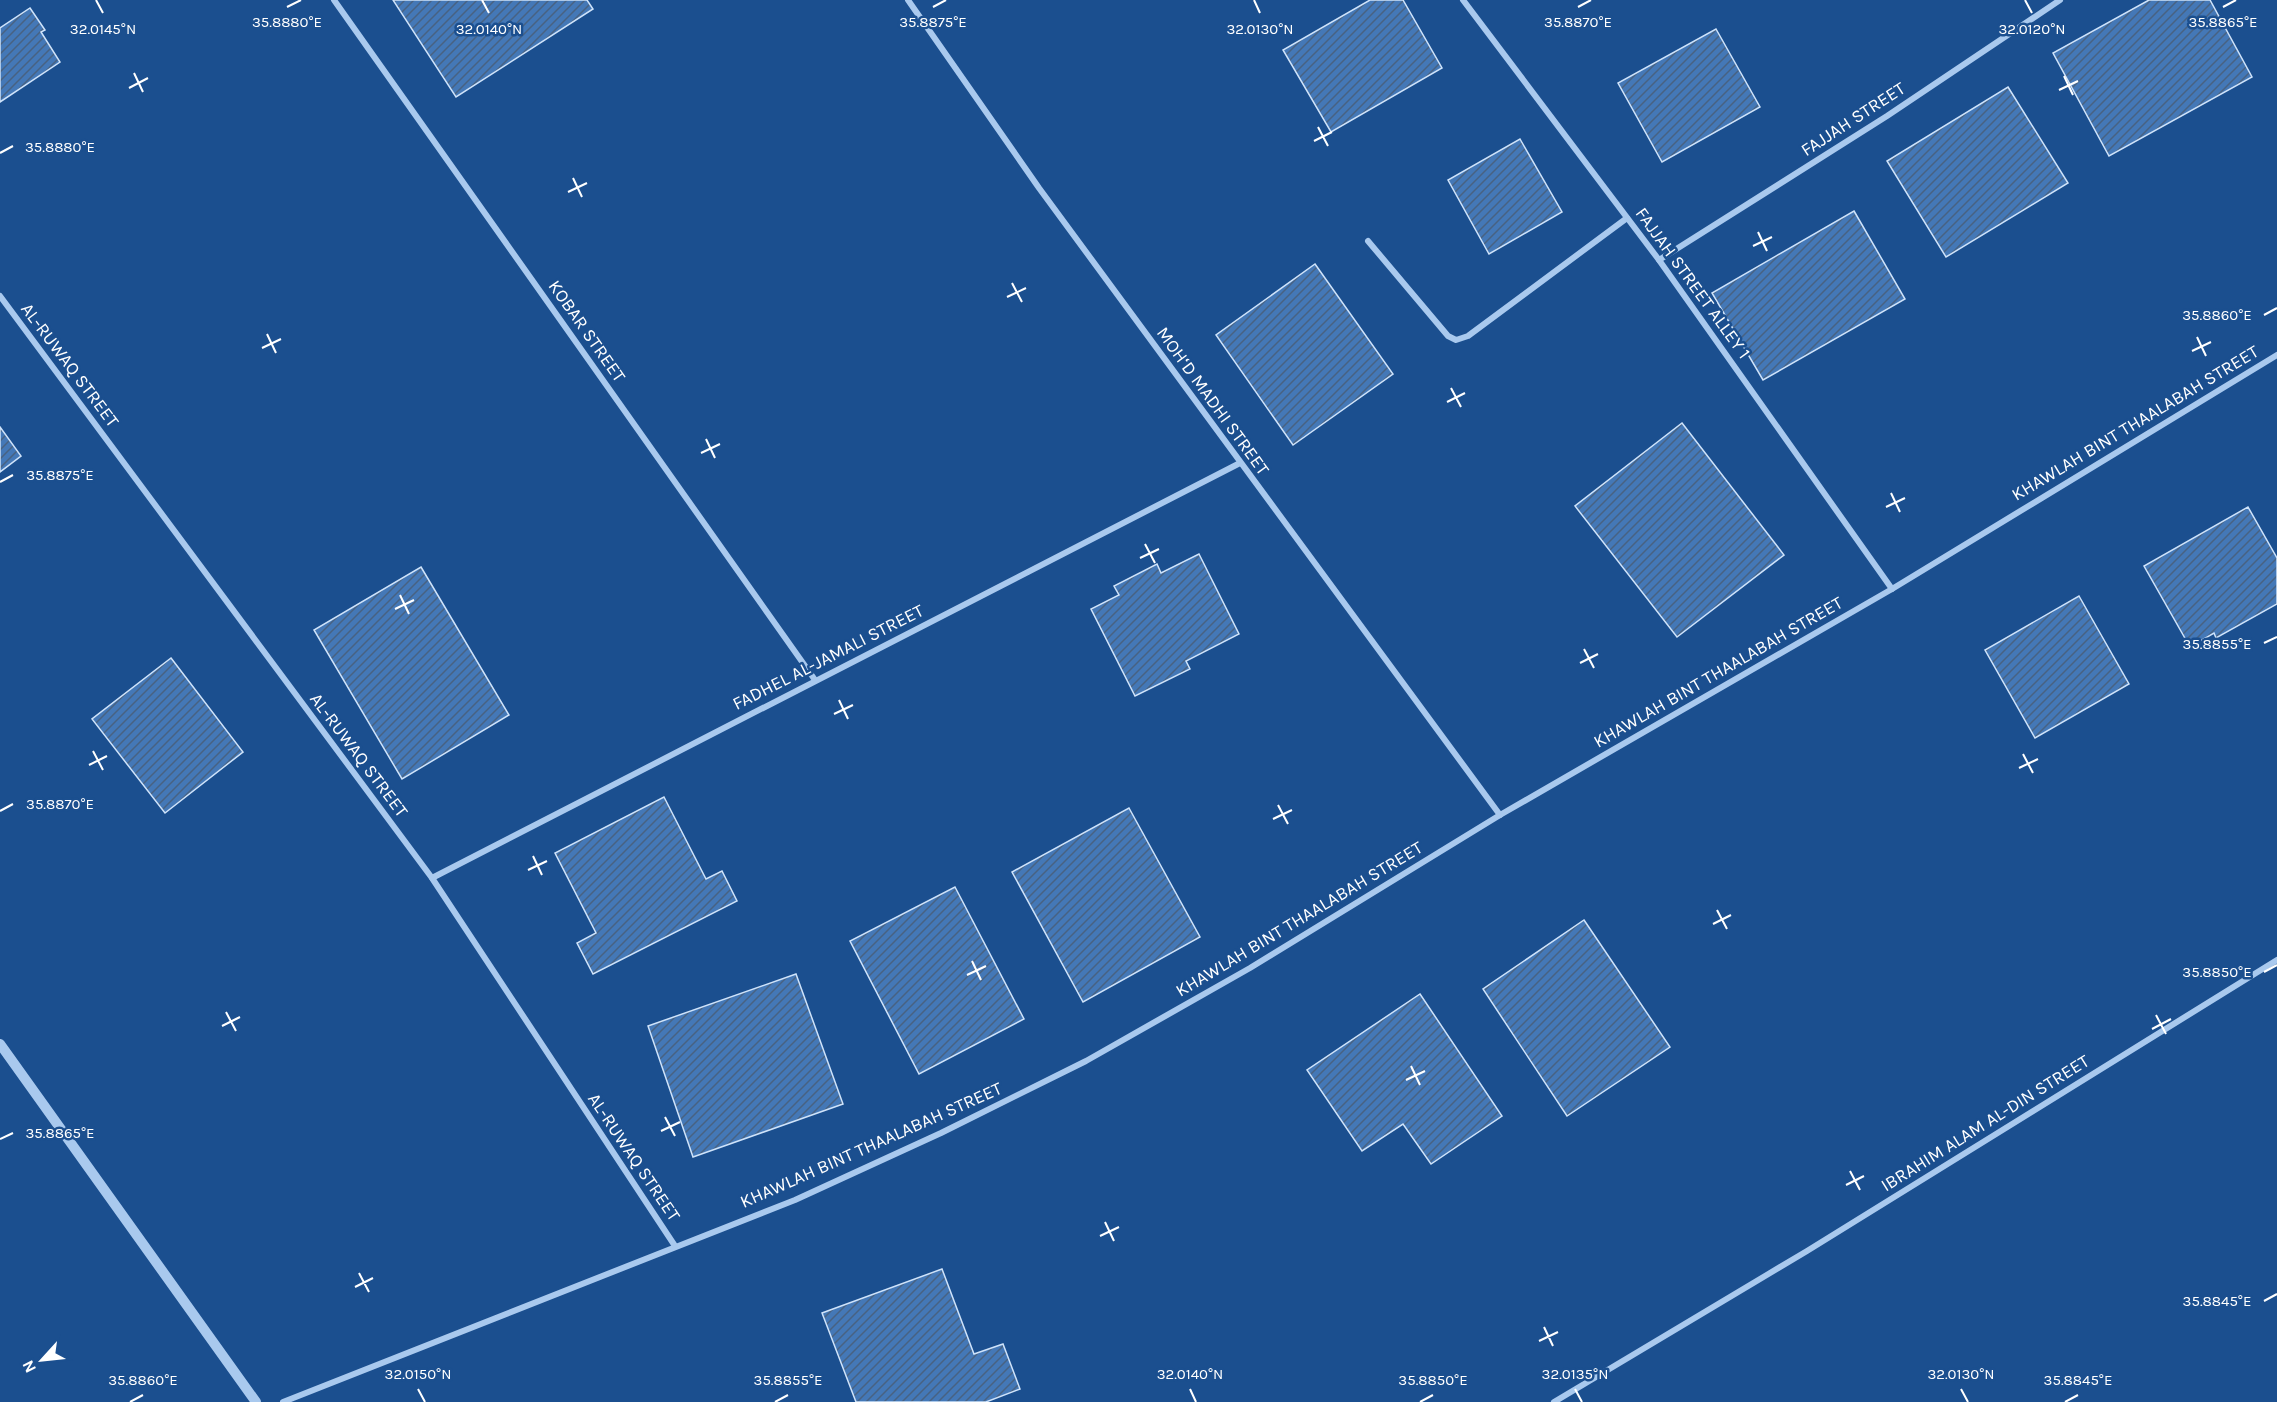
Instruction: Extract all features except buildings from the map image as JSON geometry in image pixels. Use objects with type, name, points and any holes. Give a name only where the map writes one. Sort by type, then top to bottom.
[{"type":"street","name":"KOBAR STREET","points":[[334,0],[815,680]]},
{"type":"street","name":"MOH‘D MADHI STREET","points":[[908,0],[1039,188],[1500,816]]},
{"type":"street","name":"FAJJAH STREET ALLEY 1","points":[[1462,0],[1659,260],[1892,589]]},
{"type":"street","name":"FAJJAH STREET","points":[[1659,260],[1887,116],[2060,0]]},
{"type":"street","points":[[1368,241],[1448,336],[1456,340],[1468,336],[1627,218]]},
{"type":"street","name":"AL-RUWAQ STREET","points":[[0,296],[432,878],[675,1246]]},
{"type":"street","name":"KHAWLAH BINT THAALABAH STREET","points":[[283,1402],[795,1200],[941,1133],[1086,1061],[1250,968],[1500,816],[1892,589],[2277,355]]},
{"type":"street","name":"FADHEL AL-JAMALI STREET","points":[[432,878],[1240,463]]},
{"type":"street","name":"IBRAHIM ALAM AL-DIN STREET","points":[[1554,1402],[1807,1251],[2277,960]]},
{"type":"street","points":[[0,1044],[256,1402]]}]
